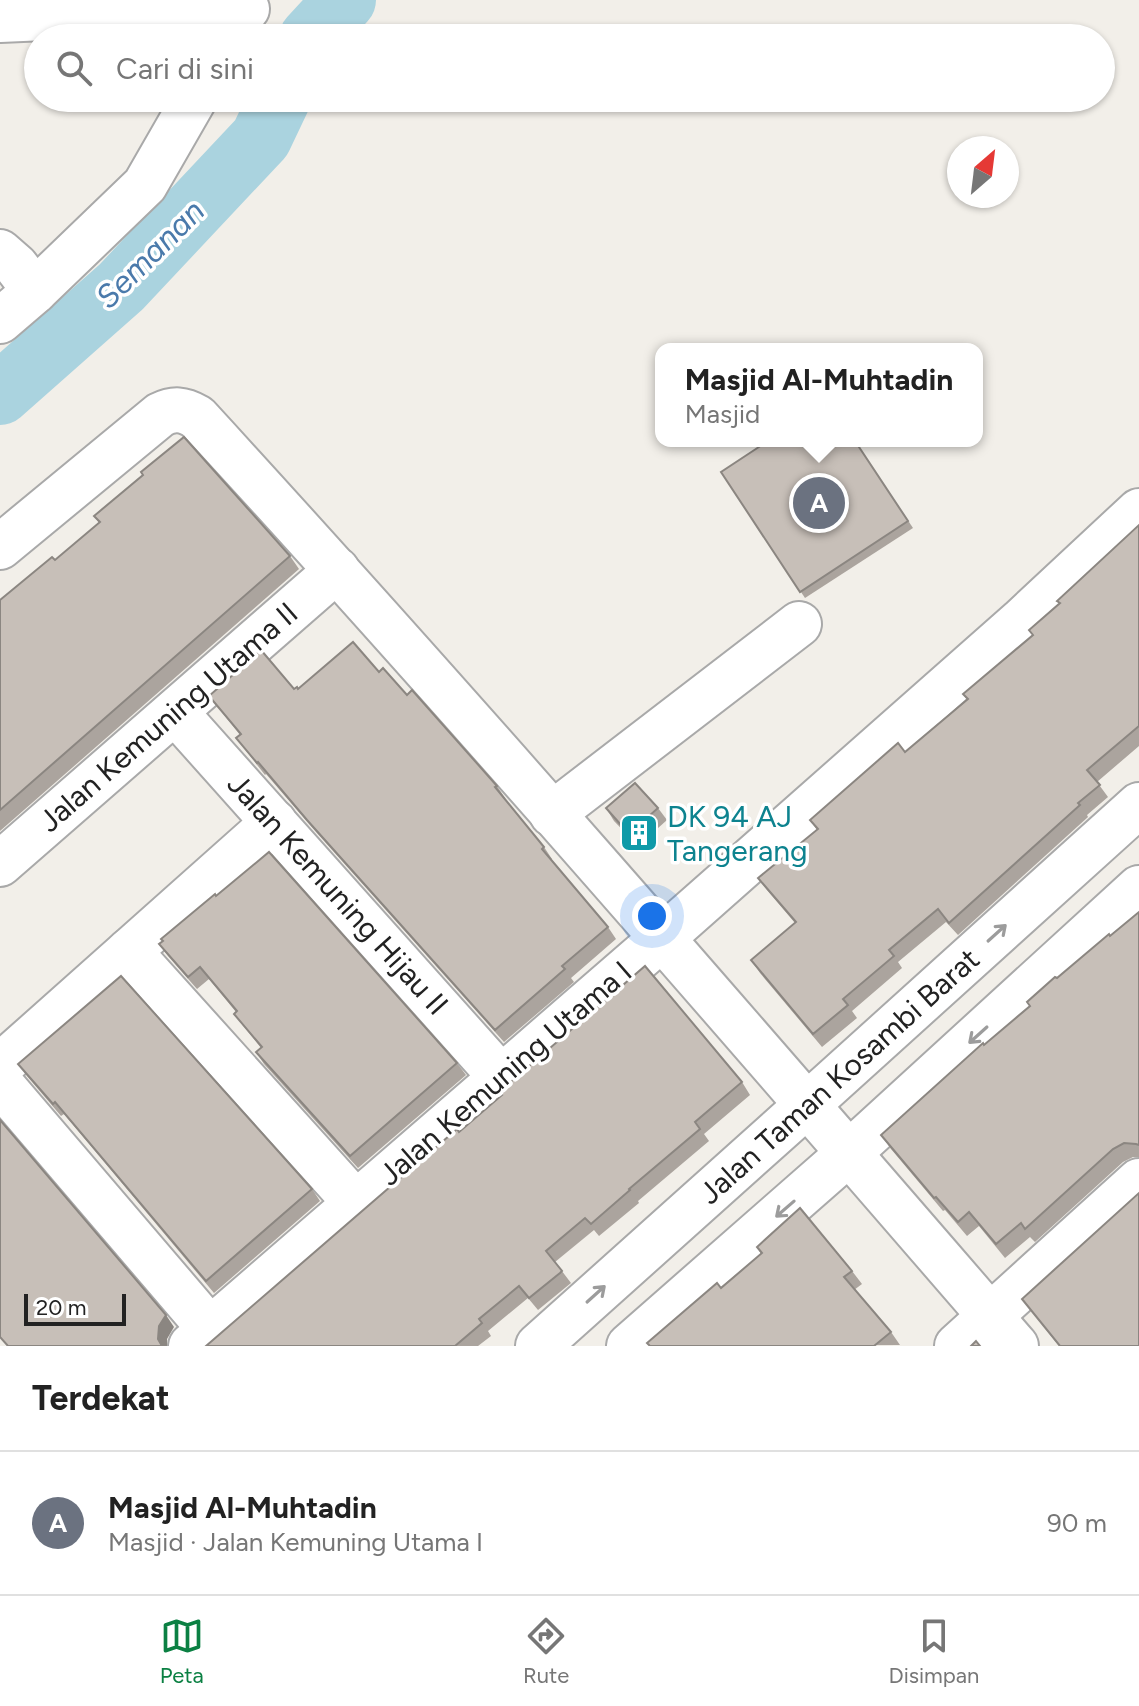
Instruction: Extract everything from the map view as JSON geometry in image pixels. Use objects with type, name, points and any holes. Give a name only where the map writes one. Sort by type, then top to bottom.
[{"type":"street","points":[[0,20],[244,16]]},
{"type":"street","points":[[0,321],[145,185],[187,112]]},
{"type":"street","points":[[0,252],[16,266],[35,291]]},
{"type":"street","points":[[0,547],[160,415],[179,409],[197,417],[337,570],[1003,1331]]},
{"type":"street","name":"Jalan Kemuning Utama I","points":[[201,1338],[661,939],[1009,631],[1139,511]]},
{"type":"street","name":"Jalan Kemuning Utama II","points":[[0,864],[337,570]]},
{"type":"street","points":[[552,814],[799,624]]},
{"type":"street","name":"Jalan Kemuning Hijau II","points":[[175,712],[501,1077]]},
{"type":"street","name":"Jalan Taman Kosambi Barat","points":[[538,1346],[809,1107],[1139,805]]},
{"type":"street","points":[[0,1066],[274,822]]},
{"type":"street","name":"Jalan Taman Kosambi Barat","points":[[629,1346],[1139,888]]},
{"type":"street","points":[[129,951],[356,1203]]},
{"type":"street","points":[[0,1083],[201,1338]]},
{"type":"street","points":[[957,1346],[1003,1331],[1139,1181]]},
{"type":"building","points":[[184,437],[290,556],[0,810],[0,600],[100,522],[94,516]]},
{"type":"building","points":[[759,447],[859,447],[908,521],[800,592],[721,472]]},
{"type":"building","points":[[1139,525],[1139,726],[1087,770],[1100,785],[1078,803],[1080,805],[949,923],[938,909],[889,950],[894,956],[843,999],[848,1005],[813,1034],[751,960],[796,922],[758,878],[818,829],[810,820],[898,743],[905,752],[968,699],[963,694],[1033,635],[1029,630]]},
{"type":"building","points":[[353,642],[379,672],[383,668],[407,695],[412,690],[497,786],[544,847],[542,849],[608,927],[495,1030],[257,763],[236,738],[241,734],[209,696],[261,650],[294,689],[298,689]]},
{"type":"building","points":[[635,783],[658,808],[629,834],[606,808]]},
{"type":"building","points":[[269,852],[457,1063],[350,1156],[256,1052],[262,1047],[200,967],[188,977],[159,944],[163,941],[161,939]]},
{"type":"building","points":[[1139,912],[1139,1145],[1124,1143],[1113,1149],[1025,1229],[1021,1223],[996,1244],[969,1212],[958,1222],[881,1135],[983,1043],[1030,1006],[1027,1002],[1055,977]]},
{"type":"building","points":[[645,966],[742,1082],[695,1122],[700,1129],[591,1224],[585,1218],[546,1251],[562,1271],[560,1273],[529,1298],[519,1286],[479,1319],[482,1323],[455,1346],[206,1346],[457,1129],[459,1132],[502,1095],[499,1092]]},
{"type":"building","points":[[121,976],[312,1189],[206,1281],[55,1102],[53,1104],[18,1064]]},
{"type":"building","points":[[0,1120],[166,1315],[159,1326],[158,1339],[162,1346],[8,1346],[0,1337]]},
{"type":"building","points":[[1139,1193],[1139,1346],[1060,1346],[1022,1299]]},
{"type":"building","points":[[800,1208],[852,1271],[844,1277],[891,1332],[874,1346],[650,1346],[647,1343],[717,1283],[721,1288],[762,1253],[757,1247]]},
{"type":"waterway","name":"Semanan","points":[[323,24],[345,0]]},
{"type":"waterway","name":"Semanan","points":[[0,394],[121,287],[261,138],[273,112]]},
{"type":"place","name":"Masjid Al-Muhtadin","points":[[819,503]]},
{"type":"place","name":"DK 94 AJ Tangerang","points":[[639,833]]}]
